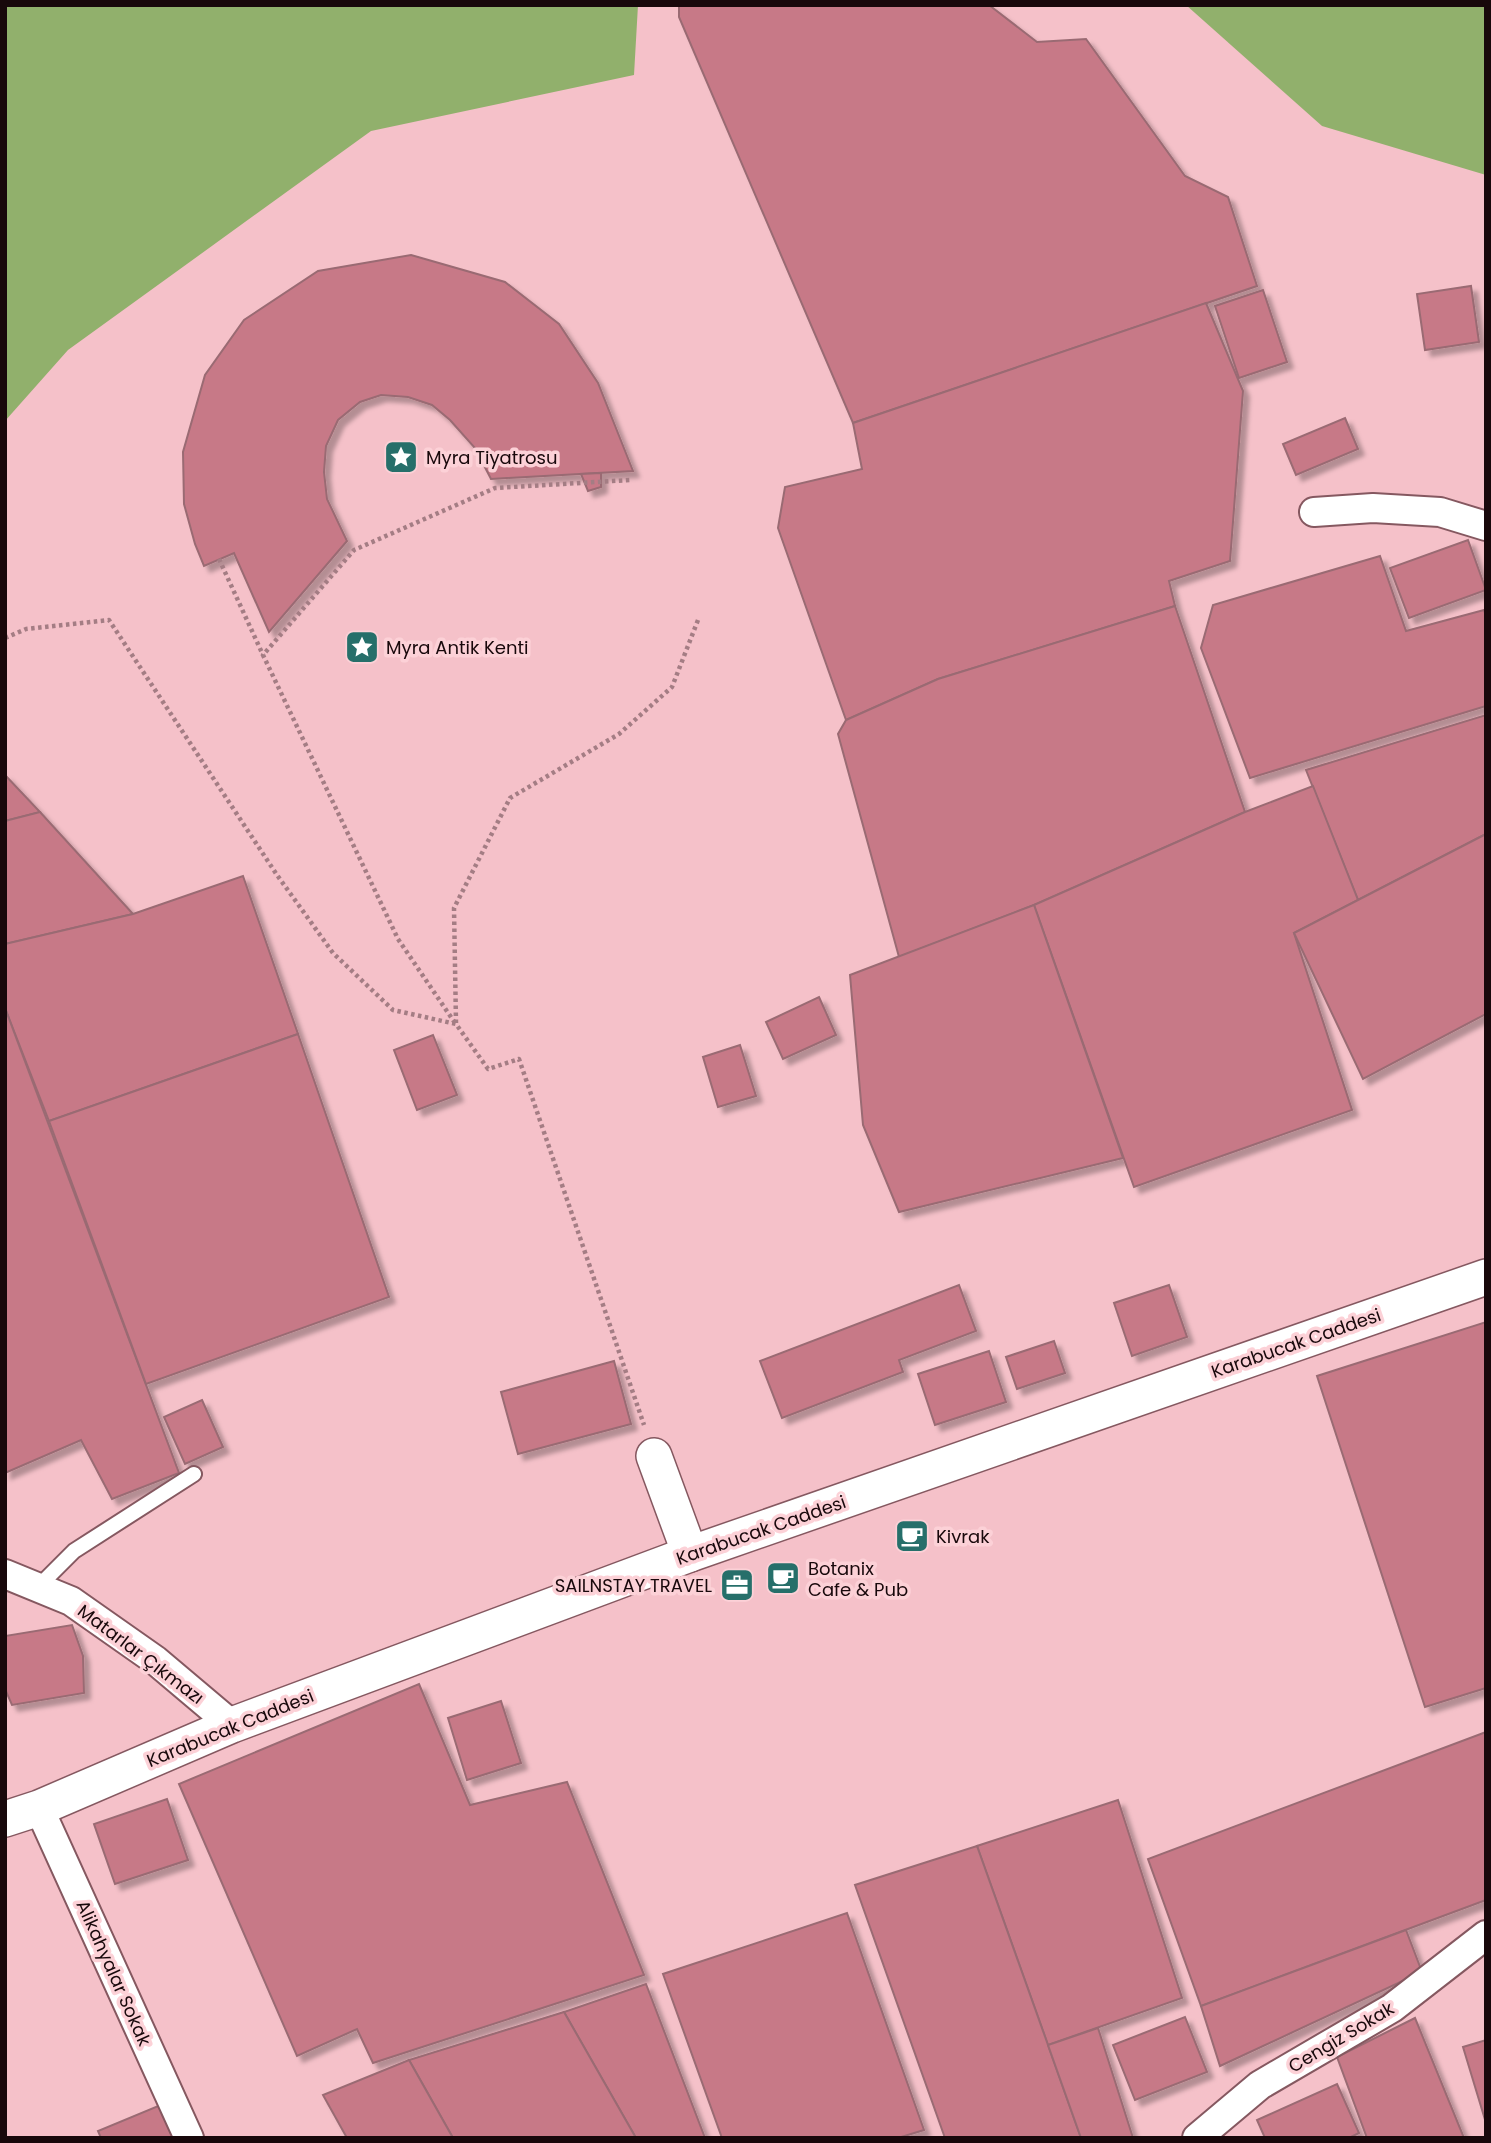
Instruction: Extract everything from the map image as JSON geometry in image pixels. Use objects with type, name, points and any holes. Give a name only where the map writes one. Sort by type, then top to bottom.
[{"type":"street","points":[[1314,512],[1373,508],[1440,512],[1486,526]]},
{"type":"street","name":"Karabucak Caddesi","points":[[5,1819],[39,1808],[232,1725],[690,1554],[1486,1277]]},
{"type":"street","points":[[654,1456],[690,1554]]},
{"type":"street","name":"Matarlar Çıkmazı","points":[[5,1574],[71,1601],[155,1660],[232,1725]]},
{"type":"street","name":"Alikahyalar Sokak","points":[[39,1808],[189,2138]]},
{"type":"street","name":"Cengiz Sokak","points":[[1196,2138],[1260,2085],[1392,2008],[1486,1935]]},
{"type":"lane","points":[[37,1588],[74,1550],[194,1474]]},
{"type":"path","points":[[263,655],[354,550],[495,488],[630,480]]},
{"type":"path","points":[[219,559],[398,939],[488,1069],[519,1059],[624,1358],[654,1456]]},
{"type":"path","points":[[5,638],[26,629],[109,620],[277,875],[332,953],[393,1010],[456,1024]]},
{"type":"path","points":[[456,1024],[454,908],[510,798],[619,734],[672,687],[698,620]]},
{"type":"green space","points":[[5,5],[638,5],[634,75],[371,131],[68,350],[5,421]]},
{"type":"green space","points":[[1186,5],[1486,5],[1486,175],[1322,126]]},
{"type":"building","points":[[679,5],[989,5],[1037,42],[1086,39],[1185,176],[1228,197],[1257,286],[853,423],[679,17]]},
{"type":"building","points":[[411,255],[505,282],[559,324],[598,383],[633,471],[491,479],[475,448],[450,420],[432,405],[408,397],[381,395],[360,402],[338,420],[326,446],[324,472],[327,499],[347,541],[269,632],[234,553],[204,566],[184,504],[183,452],[205,375],[244,320],[318,271]]},
{"type":"building","points":[[1471,286],[1479,342],[1425,350],[1417,294]]},
{"type":"building","points":[[1263,290],[1287,362],[1239,378],[1215,306]]},
{"type":"building","points":[[1206,303],[1243,391],[1230,561],[1169,581],[1175,606],[938,679],[846,720],[778,528],[785,487],[862,469],[853,423]]},
{"type":"building","points":[[1345,418],[1358,449],[1296,475],[1283,444]]},
{"type":"building","points":[[601,473],[601,487],[588,491],[581,474]]},
{"type":"building","points":[[1468,540],[1486,590],[1409,618],[1390,568]]},
{"type":"building","points":[[1380,556],[1406,631],[1484,610],[1486,706],[1250,778],[1201,648],[1213,605]]},
{"type":"building","points":[[1175,606],[1245,812],[1034,905],[899,957],[838,734],[846,720],[938,679]]},
{"type":"building","points":[[1486,715],[1486,834],[1358,900],[1306,770]]},
{"type":"building","points":[[5,775],[40,812],[5,821]]},
{"type":"building","points":[[1313,786],[1358,900],[1294,933],[1352,1110],[1134,1187],[1034,905],[1245,812]]},
{"type":"building","points":[[40,812],[133,914],[5,944],[5,821]]},
{"type":"building","points":[[1486,834],[1486,1014],[1363,1079],[1294,933]]},
{"type":"building","points":[[243,876],[298,1034],[49,1121],[5,1008],[5,944],[133,914]]},
{"type":"building","points":[[1034,905],[1123,1158],[899,1212],[863,1125],[850,975]]},
{"type":"building","points":[[819,997],[836,1035],[783,1059],[766,1022]]},
{"type":"building","points":[[5,1008],[179,1473],[112,1499],[81,1440],[5,1473]]},
{"type":"building","points":[[298,1034],[389,1297],[146,1384],[49,1121]]},
{"type":"building","points":[[433,1035],[457,1095],[417,1110],[394,1050]]},
{"type":"building","points":[[740,1045],[756,1096],[718,1107],[703,1057]]},
{"type":"building","points":[[959,1285],[976,1331],[899,1360],[903,1372],[782,1418],[760,1361]]},
{"type":"building","points":[[1169,1285],[1187,1337],[1132,1356],[1114,1303]]},
{"type":"building","points":[[1486,1322],[1486,1688],[1425,1707],[1317,1376]]},
{"type":"building","points":[[1054,1341],[1065,1373],[1017,1389],[1006,1357]]},
{"type":"building","points":[[989,1351],[1006,1402],[935,1425],[918,1374]]},
{"type":"building","points":[[614,1361],[631,1424],[518,1454],[501,1392]]},
{"type":"building","points":[[202,1400],[223,1447],[185,1464],[164,1417]]},
{"type":"building","points":[[72,1625],[83,1656],[84,1693],[12,1705],[5,1689],[5,1636]]},
{"type":"building","points":[[419,1684],[470,1805],[567,1782],[644,1975],[373,2063],[357,2029],[297,2056],[179,1784]]},
{"type":"building","points":[[501,1701],[521,1763],[467,1780],[448,1718]]},
{"type":"building","points":[[1486,1732],[1486,1900],[1201,2006],[1148,1859]]},
{"type":"building","points":[[167,1799],[188,1860],[115,1884],[94,1824]]},
{"type":"building","points":[[1118,1800],[1182,1998],[1048,2045],[977,1846]]},
{"type":"building","points":[[977,1846],[1081,2138],[945,2138],[855,1885]]},
{"type":"building","points":[[847,1913],[924,2130],[898,2138],[722,2138],[663,1974]]},
{"type":"building","points":[[1406,1930],[1422,1972],[1220,2066],[1201,2006]]},
{"type":"building","points":[[646,1984],[705,2138],[636,2138],[564,2012]]},
{"type":"building","points":[[564,2012],[636,2138],[453,2138],[409,2060]]},
{"type":"building","points":[[1185,2017],[1207,2072],[1135,2100],[1113,2045]]},
{"type":"building","points":[[1415,2018],[1464,2138],[1367,2138],[1337,2057]]},
{"type":"building","points":[[1098,2028],[1133,2138],[1081,2138],[1048,2045]]},
{"type":"building","points":[[1486,2040],[1486,2123],[1463,2047]]},
{"type":"building","points":[[409,2060],[453,2138],[347,2138],[323,2095]]},
{"type":"building","points":[[1337,2084],[1359,2133],[1349,2138],[1265,2138],[1257,2120]]},
{"type":"building","points":[[163,2104],[177,2138],[101,2138],[98,2131]]},
{"type":"place","name":"Myra Tiyatrosu","points":[[401,457]]},
{"type":"place","name":"Myra Antik Kenti","points":[[362,647]]},
{"type":"place","name":"Kivrak","points":[[912,1536]]},
{"type":"place","name":"Botanix Cafe & Pub","points":[[783,1578]]},
{"type":"place","name":"SAILNSTAY TRAVEL","points":[[737,1585]]}]
